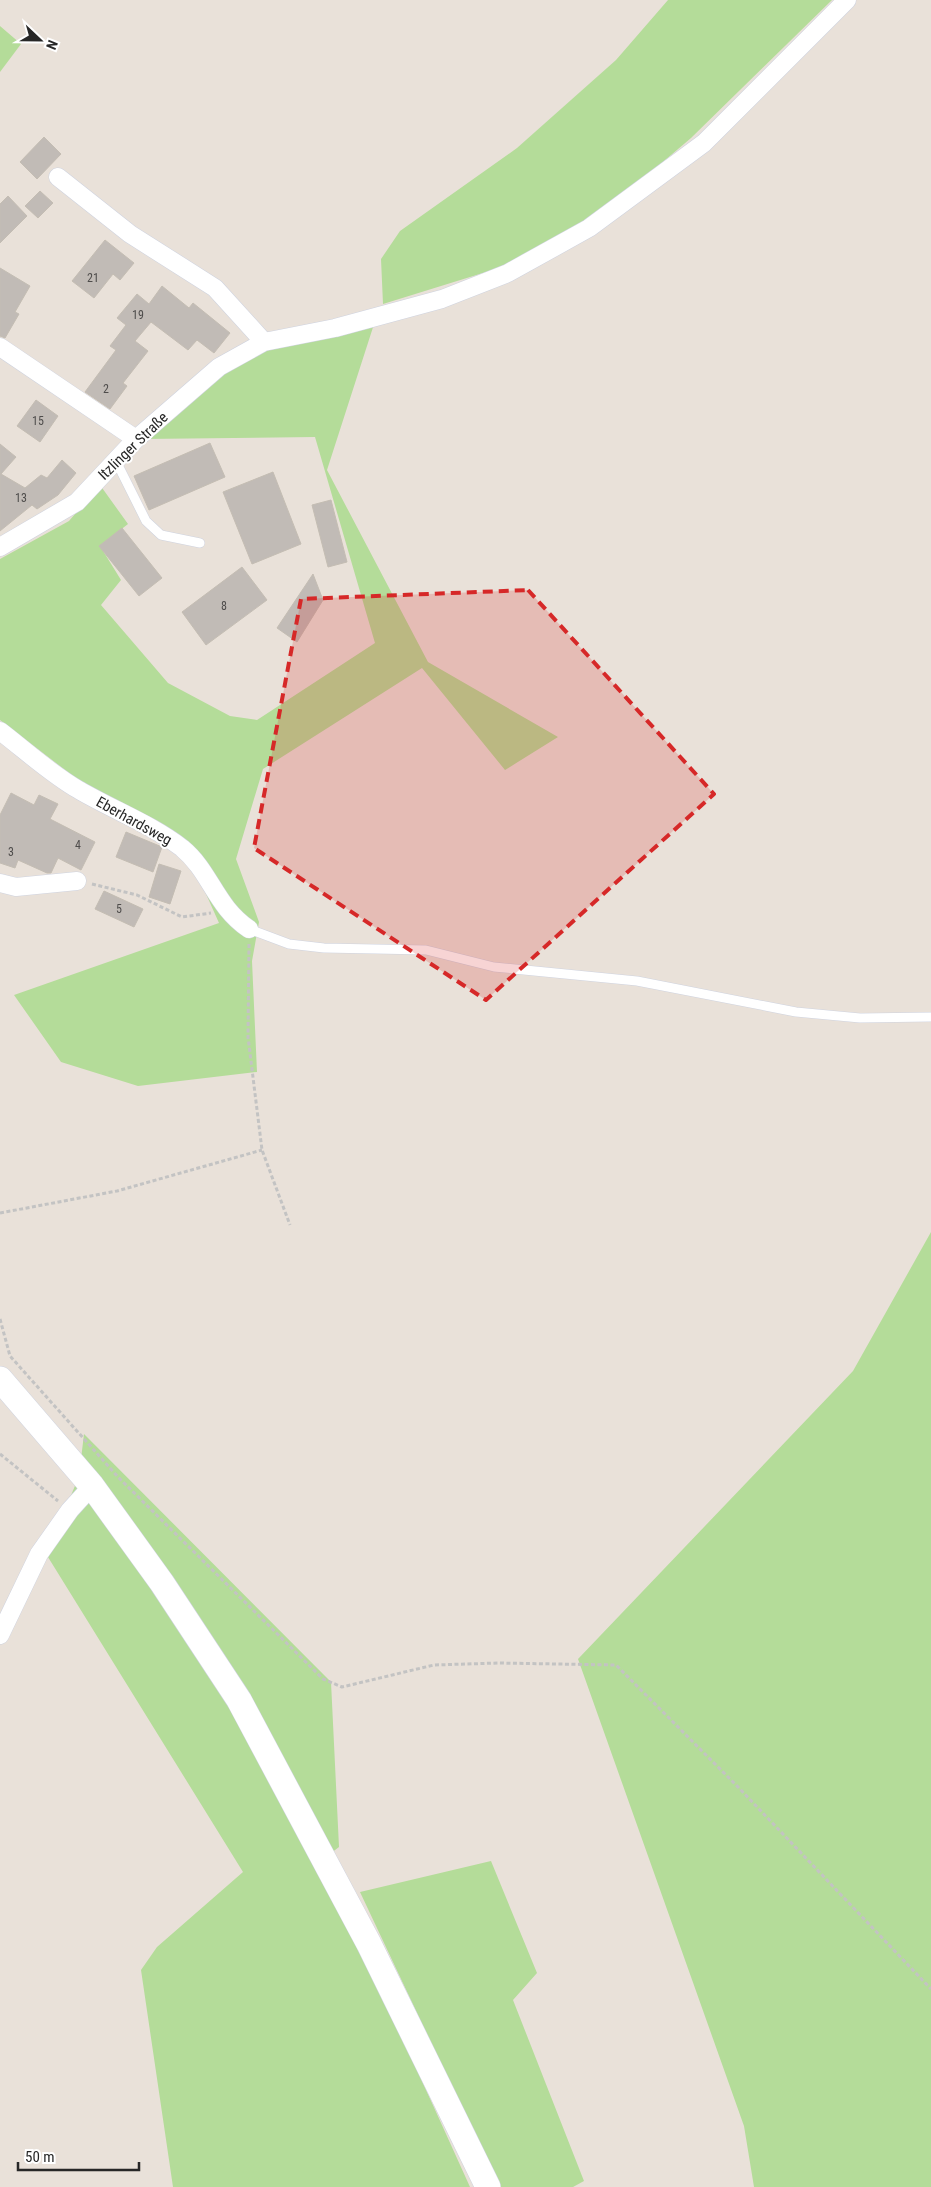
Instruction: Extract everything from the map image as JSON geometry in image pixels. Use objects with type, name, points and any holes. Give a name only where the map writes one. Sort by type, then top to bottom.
[{"type":"main road","points":[[0,1379],[92,1486],[162,1583],[240,1700],[369,1944],[488,2187]]},
{"type":"street","name":"Itzlinger Straße","points":[[0,547],[77,502],[136,439],[219,367],[264,342],[335,328],[442,299],[508,273],[588,228],[704,144],[847,0]]},
{"type":"street","points":[[58,177],[130,234],[215,288],[264,342]]},
{"type":"street","points":[[0,347],[136,439]]},
{"type":"street","name":"Eberhardsweg","points":[[0,731],[77,790],[161,834],[182,848],[198,863],[227,911],[249,929]]},
{"type":"street","points":[[0,883],[16,887],[77,881]]},
{"type":"street","points":[[0,1635],[39,1554],[70,1510],[92,1486]]},
{"type":"lane","points":[[116,460],[146,520],[161,535],[200,543]]},
{"type":"lane","points":[[249,929],[289,944],[324,948],[426,950],[494,967],[637,981],[796,1012],[860,1018],[931,1017]]},
{"type":"path","points":[[77,881],[137,895],[182,917],[227,911]]},
{"type":"path","points":[[249,929],[248,1037],[262,1150],[290,1225]]},
{"type":"path","points":[[0,1213],[117,1191],[262,1150]]},
{"type":"path","points":[[0,1319],[10,1356],[118,1477],[323,1679],[342,1687],[434,1665],[498,1663],[616,1665],[738,1787],[931,1989]]},
{"type":"path","points":[[0,1454],[70,1510]]},
{"type":"highlighted area","points":[[528,590],[714,794],[486,1000],[254,848],[301,599]]},
{"type":"green space","points":[[668,0],[832,0],[691,138],[610,207],[499,268],[383,304],[381,259],[400,231],[517,148],[616,60]]},
{"type":"green space","points":[[0,26],[21,44],[0,72]]},
{"type":"green space","points":[[376,318],[327,470],[428,662],[558,737],[505,770],[422,668],[263,769],[236,859],[259,922],[252,961],[257,1072],[138,1086],[61,1062],[14,995],[219,923],[194,867],[189,842],[82,783],[0,720],[0,559],[69,521],[100,485],[128,524],[100,546],[121,580],[101,605],[168,683],[230,716],[257,720],[375,643],[315,437],[143,439],[234,350]]},
{"type":"green space","points":[[931,1232],[931,2187],[754,2187],[744,2126],[578,1659],[853,1371]]},
{"type":"green space","points":[[84,1434],[331,1682],[339,1847],[322,1860],[470,2187],[173,2187],[141,1970],[157,1947],[243,1872],[43,1549],[58,1527],[79,1476]]},
{"type":"green space","points":[[491,1861],[537,1973],[513,2000],[584,2181],[573,2187],[499,2187],[360,1892]]},
{"type":"building","points":[[44,137],[61,154],[37,179],[20,162]]},
{"type":"building","points":[[40,191],[53,203],[38,218],[25,206]]},
{"type":"building","points":[[8,196],[27,216],[0,243],[0,204]]},
{"type":"building","points":[[105,240],[134,263],[120,280],[113,274],[94,298],[72,281]]},
{"type":"building","points":[[0,268],[30,286],[15,312],[19,314],[5,338],[0,336]]},
{"type":"building","points":[[162,286],[189,308],[193,303],[230,333],[214,353],[197,340],[188,350],[151,322],[135,341],[148,351],[123,383],[127,386],[110,409],[85,392],[116,350],[110,346],[126,325],[117,318],[137,294],[149,304]]},
{"type":"building","points":[[36,400],[58,416],[40,442],[17,426]]},
{"type":"building","points":[[210,443],[225,477],[149,510],[134,476]]},
{"type":"building","points":[[0,444],[16,457],[1,474],[25,488],[41,475],[47,478],[62,460],[76,473],[58,495],[37,509],[32,505],[0,531]]},
{"type":"building","points":[[273,472],[301,544],[252,564],[223,492]]},
{"type":"building","points":[[331,500],[347,562],[328,567],[312,505]]},
{"type":"building","points":[[122,528],[162,578],[139,596],[99,546]]},
{"type":"building","points":[[242,567],[267,600],[206,645],[182,612]]},
{"type":"building","points":[[313,574],[323,600],[297,642],[277,628]]},
{"type":"building","points":[[11,793],[34,805],[39,795],[58,804],[50,819],[95,842],[81,870],[58,858],[51,873],[18,860],[15,868],[0,863],[0,815]]},
{"type":"building","points":[[126,832],[162,847],[153,872],[116,857]]},
{"type":"building","points":[[159,864],[181,871],[170,904],[149,897]]},
{"type":"building","points":[[104,891],[143,909],[134,927],[95,909]]}]
